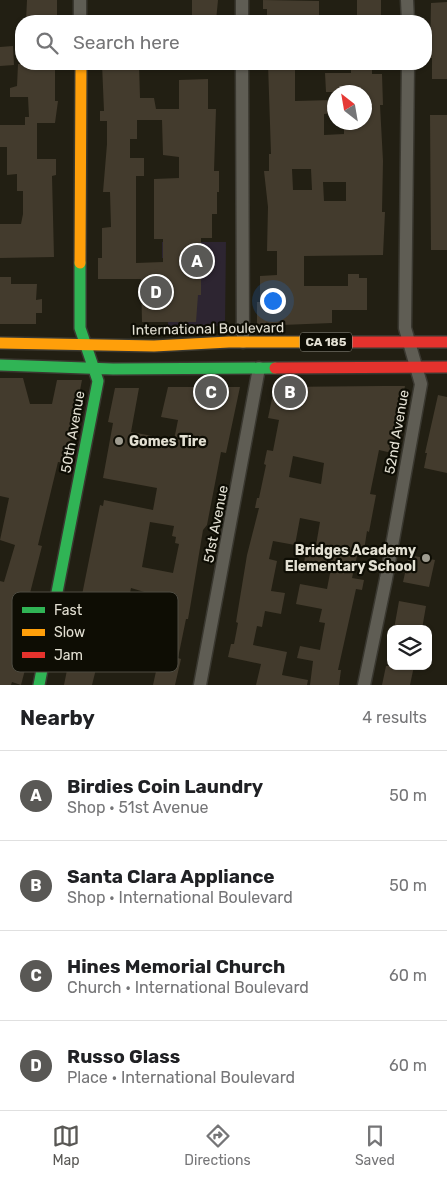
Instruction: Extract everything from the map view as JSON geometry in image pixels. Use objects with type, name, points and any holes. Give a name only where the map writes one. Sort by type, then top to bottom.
[{"type":"main road","name":"50th Avenue","points":[[57,592],[98,381],[80,328],[81,70]]},
{"type":"main road","name":"International Boulevard","points":[[0,344],[181,346],[243,342],[447,342]]},
{"type":"main road","name":"CA 185","points":[[0,365],[94,368],[447,367]]},
{"type":"main road","name":"50th Avenue","points":[[39,685],[42,672]]},
{"type":"street","points":[[80,0],[80,15]]},
{"type":"street","points":[[242,0],[242,15]]},
{"type":"street","points":[[407,0],[408,15]]},
{"type":"street","points":[[242,70],[243,342]]},
{"type":"street","name":"52nd Avenue","points":[[364,685],[386,579],[421,384],[405,328],[408,70]]},
{"type":"street","name":"51st Avenue","points":[[200,685],[259,368]]},
{"type":"shaded area","points":[[162,242],[226,242],[225,326],[168,326],[168,259],[162,258]]},
{"type":"building","points":[[27,0],[57,0],[57,15],[26,15]]},
{"type":"building","points":[[192,0],[218,0],[217,15],[192,15]]},
{"type":"building","points":[[263,0],[319,1],[319,15],[267,15],[267,9],[263,9]]},
{"type":"building","points":[[357,0],[381,0],[381,15],[357,15]]},
{"type":"building","points":[[447,2],[447,79],[432,79],[431,3]]},
{"type":"building","points":[[13,46],[14,65],[0,66],[0,47]]},
{"type":"building","points":[[18,70],[55,70],[55,101],[58,101],[55,123],[37,123],[37,159],[56,159],[56,175],[52,176],[54,257],[0,258],[0,224],[21,224],[23,214],[23,191],[17,191],[17,174],[7,175],[7,147],[0,147],[0,125],[25,125],[25,117],[29,117],[28,97],[10,97],[10,88],[17,86]]},
{"type":"building","points":[[102,70],[139,70],[140,98],[154,98],[156,109],[179,109],[179,80],[208,79],[208,109],[216,109],[214,171],[219,171],[219,192],[217,192],[217,214],[212,214],[212,238],[201,238],[201,295],[198,295],[196,322],[142,322],[141,279],[98,279],[98,258],[102,258],[102,228],[111,227],[110,192],[103,192],[107,121],[100,121],[100,111],[104,111]],"holes":[[[137,120],[162,120],[163,155],[179,157],[179,178],[154,179],[154,239],[163,239],[163,262],[136,263],[136,176],[144,176],[144,158],[130,158],[130,139],[137,139]]]},
{"type":"building","points":[[268,70],[295,70],[295,101],[327,100],[327,114],[324,114],[324,135],[344,134],[344,130],[372,130],[372,85],[327,85],[326,92],[325,73],[351,73],[351,70],[372,70],[372,74],[382,74],[383,105],[380,105],[383,161],[382,212],[385,212],[383,255],[304,256],[304,286],[348,286],[348,274],[359,274],[359,278],[367,278],[367,310],[332,310],[332,323],[257,326],[257,302],[260,302],[260,276],[277,275],[277,251],[267,251],[268,207],[264,171],[269,171],[269,154],[271,154]],"holes":[[[292,169],[311,169],[312,190],[293,190]],[[323,182],[346,182],[346,201],[324,201]]]},
{"type":"building","points":[[430,115],[447,115],[447,250],[431,250]]},
{"type":"building","points":[[0,277],[11,277],[11,284],[37,284],[36,300],[42,299],[42,313],[36,313],[36,324],[0,324]]},
{"type":"building","points":[[0,378],[23,378],[30,404],[52,404],[57,380],[82,380],[65,463],[58,462],[38,545],[42,546],[30,592],[12,592],[12,672],[24,672],[21,685],[12,682],[11,685],[0,685],[0,581],[4,582],[15,545],[0,540],[9,498],[0,496]]},
{"type":"building","points":[[405,386],[392,453],[379,450],[370,494],[376,495],[369,532],[367,531],[363,557],[357,556],[352,578],[364,580],[362,590],[356,589],[338,670],[341,670],[339,685],[310,685],[313,661],[297,658],[300,646],[320,650],[325,623],[319,622],[322,609],[296,604],[300,584],[327,589],[331,568],[304,563],[306,550],[315,551],[320,522],[300,518],[295,545],[273,541],[269,559],[277,561],[271,591],[285,593],[281,614],[265,611],[262,627],[257,626],[253,645],[287,652],[282,675],[308,680],[307,685],[256,685],[261,664],[228,657],[231,644],[234,644],[238,623],[236,622],[247,555],[259,508],[255,508],[266,465],[264,464],[267,450],[273,451],[279,420],[268,418],[274,389],[278,387]],"holes":[[[293,456],[324,463],[321,484],[289,477]]]},
{"type":"building","points":[[168,387],[240,387],[226,453],[221,452],[207,525],[203,530],[188,619],[186,619],[178,658],[178,592],[144,592],[131,588],[130,592],[83,592],[100,505],[103,506],[104,500],[153,510],[157,488],[103,478],[113,423],[108,422],[115,388],[139,388],[131,432],[174,440],[178,420],[161,417]],"holes":[[[150,522],[174,526],[172,536],[176,537],[175,543],[179,544],[173,573],[142,567]]]},
{"type":"building","points":[[438,395],[447,397],[447,473],[424,468],[427,453],[425,453]]},
{"type":"building","points":[[409,555],[435,560],[429,587],[403,582]]},
{"type":"building","points":[[399,601],[426,606],[423,625],[395,625]]},
{"type":"building","points":[[178,658],[181,659],[178,672]]},
{"type":"building","points":[[386,666],[387,670],[413,670],[410,685],[382,685]]},
{"type":"building","points":[[67,672],[95,672],[92,685],[64,685]]},
{"type":"building","points":[[156,672],[178,672],[175,685],[153,685]]},
{"type":"traffic: fast","points":[[57,592],[98,381],[80,328],[80,263]]},
{"type":"traffic: fast","points":[[0,365],[113,369],[275,368]]},
{"type":"traffic: fast","points":[[39,685],[42,672]]},
{"type":"traffic: slow","points":[[80,263],[81,70]]},
{"type":"traffic: slow","points":[[0,343],[154,346],[229,342],[313,342]]},
{"type":"traffic: jam","points":[[313,342],[447,342]]},
{"type":"traffic: jam","points":[[275,368],[447,367]]},
{"type":"place","name":"Birdies Coin Laundry","points":[[197,261]]},
{"type":"place","name":"Russo Glass","points":[[156,292]]},
{"type":"place","name":"Hines Memorial Church","points":[[211,392]]},
{"type":"place","name":"Santa Clara Appliance","points":[[290,392]]},
{"type":"place","name":"Gomes Tire","points":[[119,441]]},
{"type":"place","name":"Bridges Academy Elementary School","points":[[426,558]]}]
